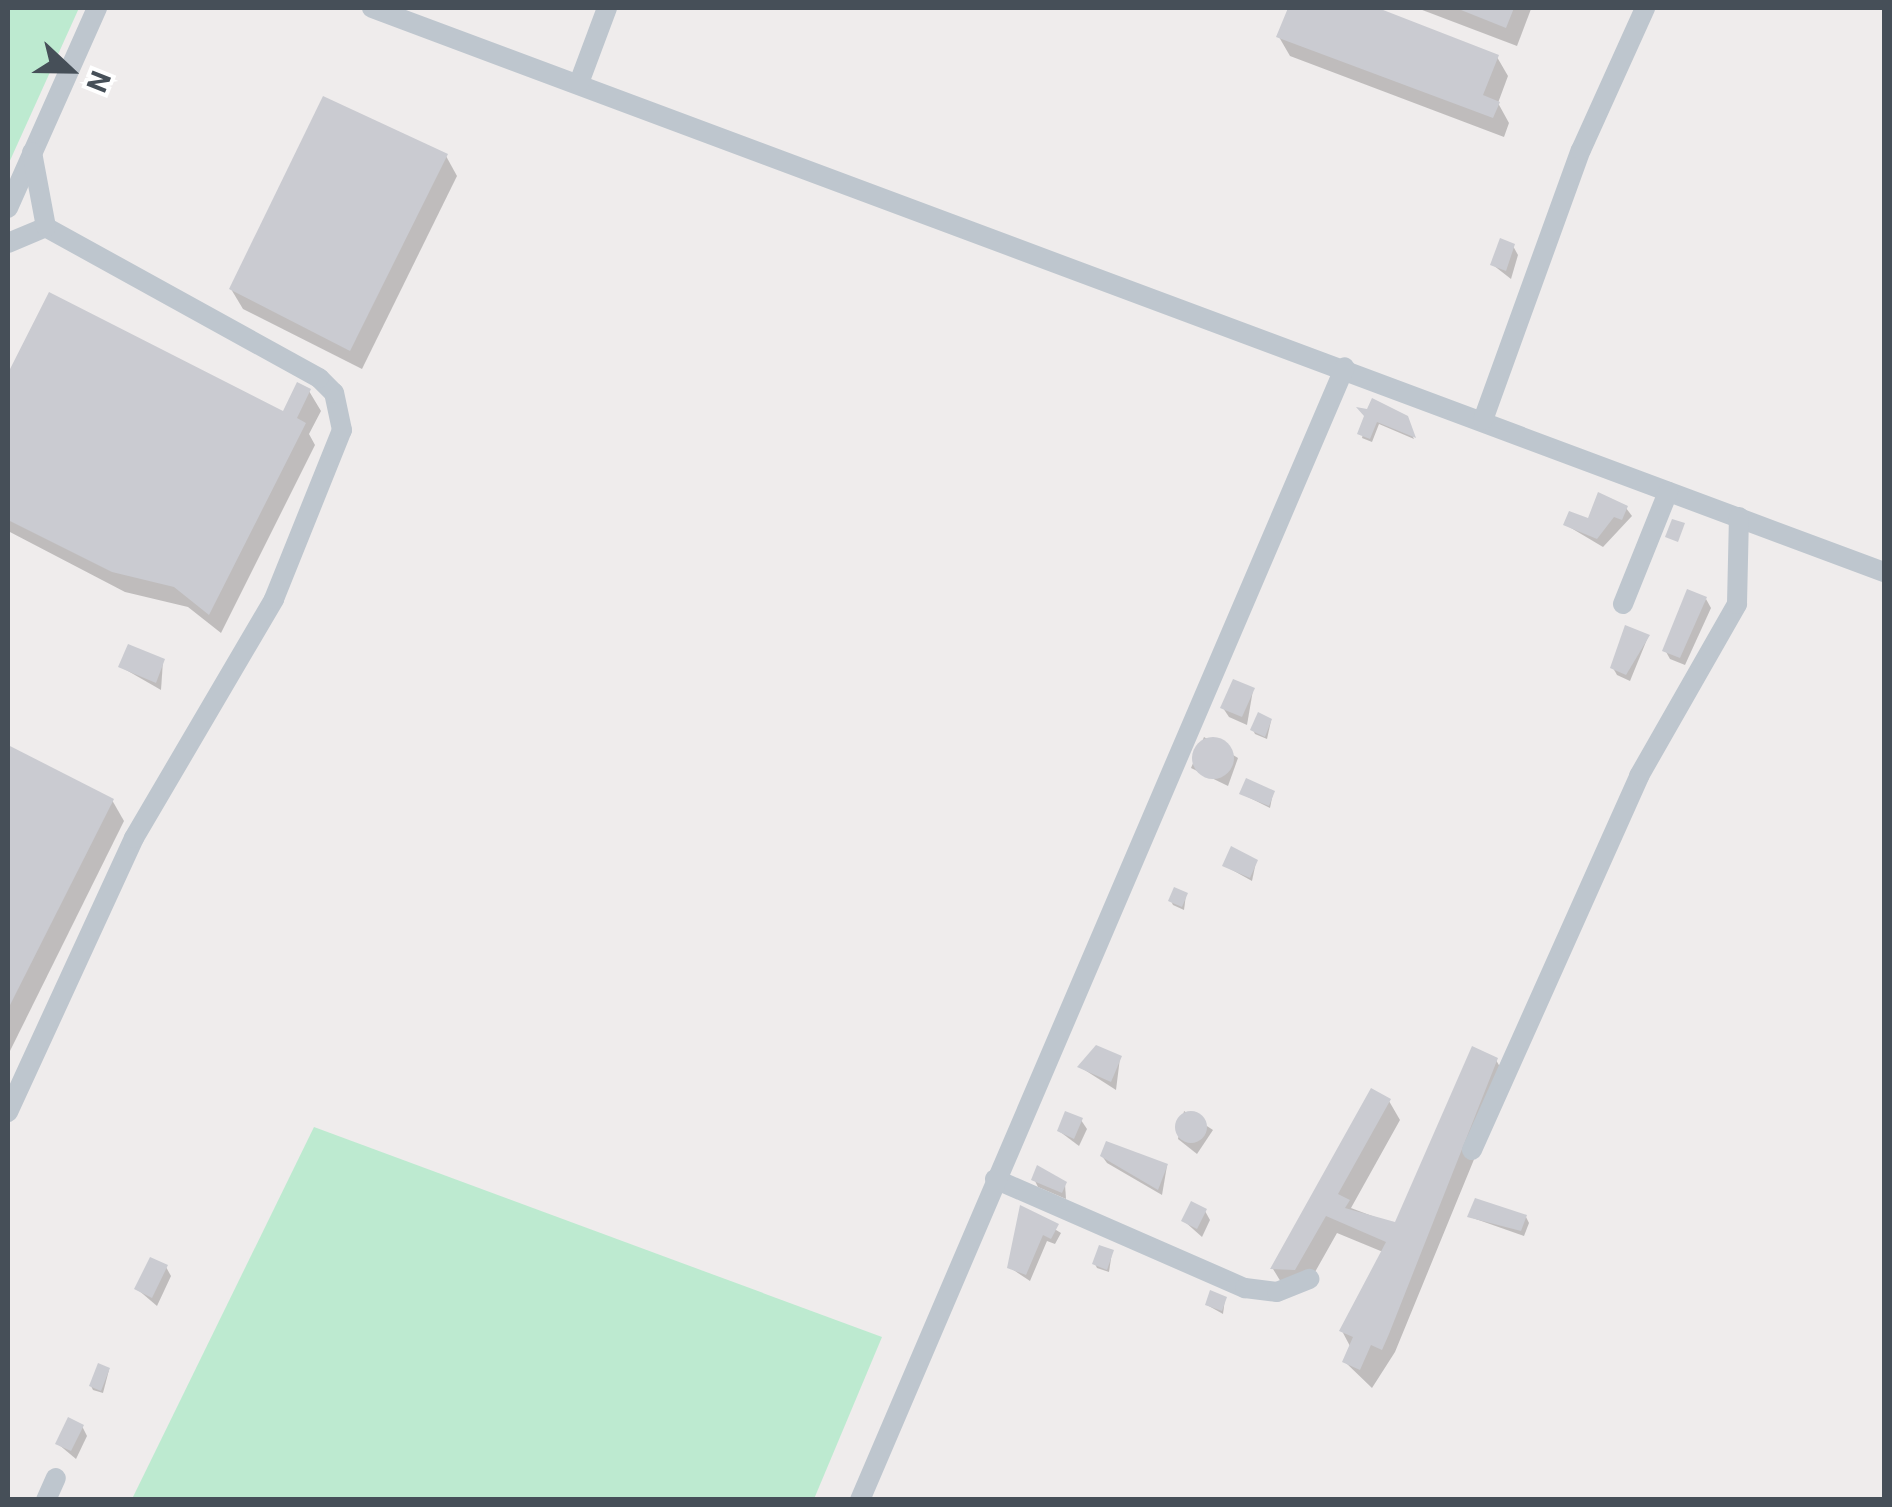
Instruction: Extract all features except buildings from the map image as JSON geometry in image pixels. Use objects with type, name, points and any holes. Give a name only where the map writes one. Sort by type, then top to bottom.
[{"type":"street","points":[[8,208],[97,8]]},
{"type":"street","points":[[372,8],[1345,367],[1884,572]]},
{"type":"street","points":[[579,83],[607,8]]},
{"type":"street","points":[[1483,420],[1581,150],[1645,8]]},
{"type":"street","points":[[32,152],[46,227]]},
{"type":"street","points":[[8,243],[46,227]]},
{"type":"street","points":[[8,1112],[149,809],[274,599],[342,430],[334,393],[319,378],[46,227]]},
{"type":"street","points":[[860,1500],[994,1179],[1345,367]]},
{"type":"street","points":[[1623,604],[1668,492]]},
{"type":"street","points":[[1472,1150],[1639,776],[1738,604],[1738,517]]},
{"type":"street","points":[[994,1179],[1246,1288],[1277,1292],[1310,1279]]},
{"type":"street","points":[[46,1500],[56,1478]]},
{"type":"green space","points":[[8,8],[79,8],[8,165]]},
{"type":"green space","points":[[314,1127],[882,1337],[814,1499],[132,1499]]}]
